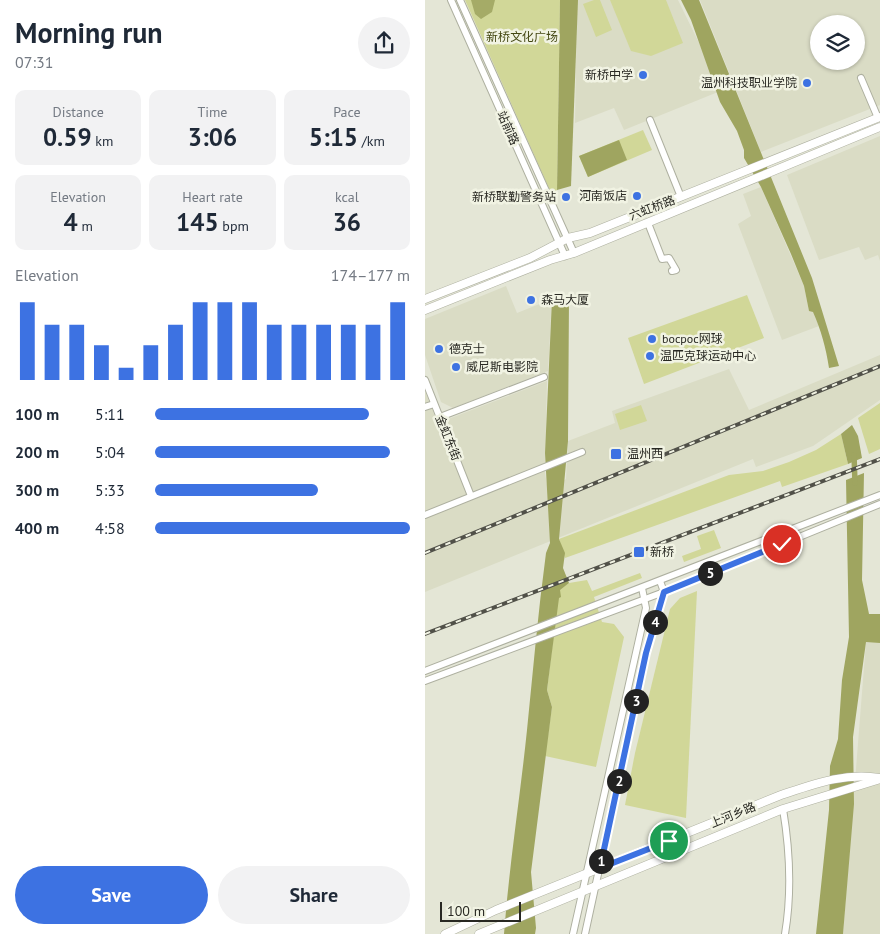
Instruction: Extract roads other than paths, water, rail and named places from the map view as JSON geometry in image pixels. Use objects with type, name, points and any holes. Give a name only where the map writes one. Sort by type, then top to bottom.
[{"type":"main road","name":"六虹桥路","points":[[425,299],[530,258],[568,238],[589,233],[879,118]]},
{"type":"main road","name":"六虹桥路","points":[[425,310],[649,223],[880,127]]},
{"type":"main road","name":"上河乡路","points":[[445,934],[496,910],[781,795],[819,783],[859,774],[880,778]]},
{"type":"main road","name":"上河乡路","points":[[479,934],[783,809],[861,786],[880,778]]},
{"type":"street","name":"站前路","points":[[451,0],[565,256]]},
{"type":"street","name":"站前路","points":[[460,0],[574,253]]},
{"type":"street","points":[[861,78],[879,118]]},
{"type":"street","points":[[650,120],[681,197]]},
{"type":"street","points":[[649,223],[662,259],[669,258],[676,270],[672,271]]},
{"type":"street","points":[[440,418],[544,377]]},
{"type":"street","name":"金虹东街","points":[[425,380],[471,496]]},
{"type":"street","points":[[425,407],[434,404]]},
{"type":"street","points":[[425,515],[543,466],[582,452]]},
{"type":"street","points":[[425,671],[660,581],[722,555],[745,549],[880,495]]},
{"type":"street","points":[[425,681],[664,592],[880,504]]},
{"type":"street","points":[[585,934],[597,886],[646,653],[664,592],[660,581]]},
{"type":"street","points":[[573,934],[646,608],[646,599],[642,588]]},
{"type":"street","points":[[783,809],[789,847],[790,873],[785,934]]},
{"type":"waterway","points":[[854,455],[855,483]]},
{"type":"railway","points":[[425,553],[880,366]]},
{"type":"railway","points":[[425,634],[880,459]]},
{"type":"place","name":"新桥中学","points":[[643,75]]},
{"type":"place","name":"温州科技职业学院","points":[[807,83]]},
{"type":"place","name":"河南饭店","points":[[637,196]]},
{"type":"place","name":"新桥联勤警务站","points":[[566,197]]},
{"type":"place","name":"森马大厦","points":[[531,300]]},
{"type":"place","name":"bocpoc网球","points":[[652,339]]},
{"type":"place","name":"德克士","points":[[439,349]]},
{"type":"place","name":"温匹克球运动中心","points":[[650,356]]},
{"type":"place","name":"威尼斯电影院","points":[[456,367]]},
{"type":"place","name":"温州西","points":[[616,454]]},
{"type":"place","name":"新桥","points":[[639,552]]},
{"type":"park label","name":"新桥文化广场","points":[[522,37]]}]
